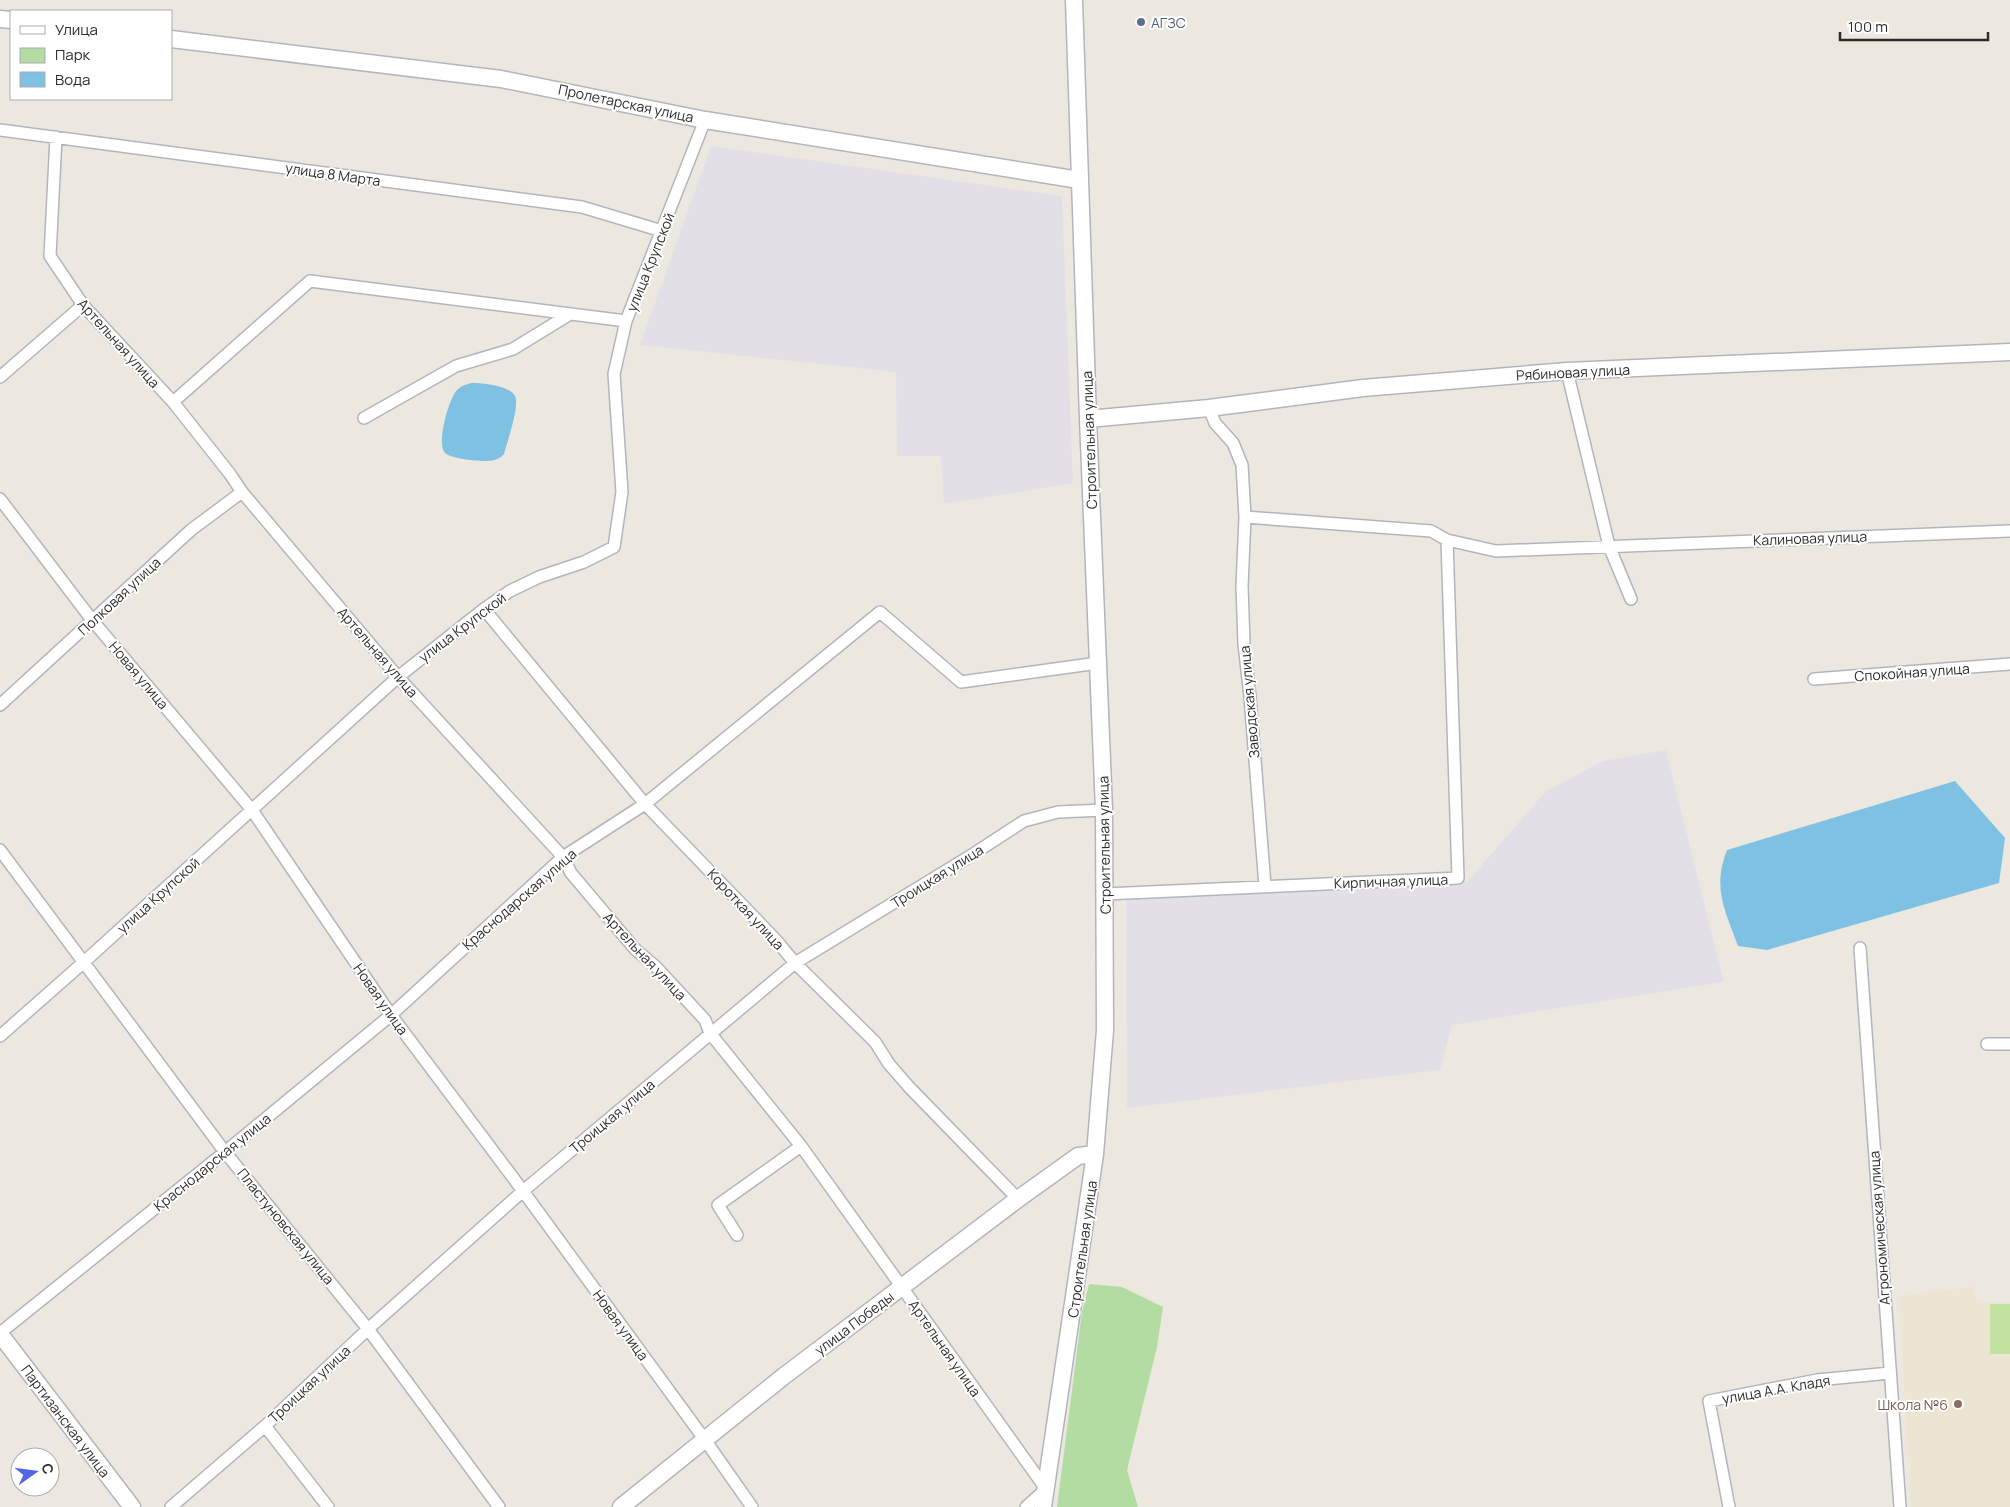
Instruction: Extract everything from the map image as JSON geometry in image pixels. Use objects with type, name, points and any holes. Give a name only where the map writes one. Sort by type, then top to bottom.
[{"type":"street","name":"Строительная улица","points":[[1043,1507],[1070,1336],[1095,1154],[1105,1030],[1104,810],[1079,180],[1074,0]]},
{"type":"street","name":"Пролетарская улица","points":[[172,39],[502,79],[705,120],[1079,180]]},
{"type":"street","name":"улица Крупской","points":[[0,1036],[398,677],[510,591],[538,577],[584,562],[614,547],[622,492],[614,374],[626,321],[705,120]]},
{"type":"street","name":"улица 8 Марта","points":[[0,130],[582,207],[662,231]]},
{"type":"street","name":"Артельная улица","points":[[56,137],[50,256],[83,305],[173,402],[242,492],[398,677],[563,858],[571,873],[635,950],[656,967],[705,1020],[710,1033],[801,1146],[1046,1489]]},
{"type":"street","points":[[173,402],[310,281],[626,321]]},
{"type":"street","points":[[0,377],[83,305]]},
{"type":"street","points":[[364,418],[456,366],[514,349],[570,314]]},
{"type":"street","name":"Рябиновая улица","points":[[1088,419],[1209,408],[1363,388],[1567,371],[2010,352]]},
{"type":"street","points":[[1567,371],[1609,546],[1631,599]]},
{"type":"street","name":"Заводская улица","points":[[1209,408],[1215,423],[1233,443],[1242,465],[1245,518],[1242,586],[1244,644],[1265,886]]},
{"type":"street","name":"Полковая улица","points":[[0,705],[191,530],[242,492]]},
{"type":"street","name":"Новая улица","points":[[0,500],[92,620],[252,810],[391,1015],[706,1440],[752,1507]]},
{"type":"street","name":"Калиновая улица","points":[[1245,518],[1432,531],[1447,540],[1496,551],[2010,531]]},
{"type":"street","name":"Кирпичная улица","points":[[1105,894],[1458,878],[1447,540]]},
{"type":"street","name":"Короткая улица","points":[[484,610],[645,804],[776,940],[795,964],[875,1042],[889,1064],[909,1086],[1018,1199]]},
{"type":"street","name":"Краснодарская улица","points":[[0,1334],[391,1015],[563,858],[645,804],[880,612],[961,682],[1098,663]]},
{"type":"street","name":"Спокойная улица","points":[[1814,679],[2010,664]]},
{"type":"street","name":"Троицкая улица","points":[[171,1507],[265,1426],[368,1329],[523,1191],[795,964],[1024,821],[1058,812],[1104,810]]},
{"type":"street","name":"Пластуновская улица","points":[[2,857],[84,962],[225,1152],[368,1329],[499,1507]]},
{"type":"street","name":"Агрономическая улица","points":[[1860,948],[1900,1507]]},
{"type":"street","points":[[1987,1044],[2010,1044]]},
{"type":"street","points":[[737,1235],[718,1205],[801,1146]]},
{"type":"street","name":"улица Победы","points":[[621,1507],[784,1376],[1018,1199],[1078,1156],[1095,1154]]},
{"type":"street","name":"Партизанская улица","points":[[0,1334],[132,1507]]},
{"type":"street","name":"улица А.А. Кладя","points":[[1729,1507],[1709,1401],[1817,1380],[1890,1373]]},
{"type":"street","points":[[265,1426],[328,1507]]},
{"type":"street","points":[[1026,1507],[1046,1489]]},
{"type":"shaded area","points":[[711,146],[1062,196],[1073,483],[944,504],[941,456],[897,456],[896,372],[640,345]]},
{"type":"shaded area","points":[[1666,750],[1724,982],[1452,1025],[1440,1070],[1127,1108],[1126,897],[1467,882],[1546,791],[1603,761]]},
{"type":"shaded area","name":"Школа №6","points":[[1972,1287],[1977,1302],[2010,1302],[2010,1507],[1911,1507],[1899,1296]]},
{"type":"green space","points":[[1089,1284],[1122,1287],[1163,1307],[1157,1347],[1127,1470],[1138,1507],[1057,1507],[1082,1312]]},
{"type":"green space","points":[[1990,1304],[2010,1304],[2010,1354],[1990,1354]]},
{"type":"water","points":[[471,383],[501,387],[512,392],[515,396],[515,416],[504,454],[496,460],[461,459],[445,453],[443,448],[443,431],[450,402],[457,390]]},
{"type":"water","points":[[1955,781],[2005,838],[1999,883],[1767,950],[1738,946],[1725,910],[1720,888],[1727,850]]},
{"type":"place","name":"АГЗС","points":[[1141,22]]},
{"type":"place","name":"Школа №6","points":[[1958,1404]]}]
